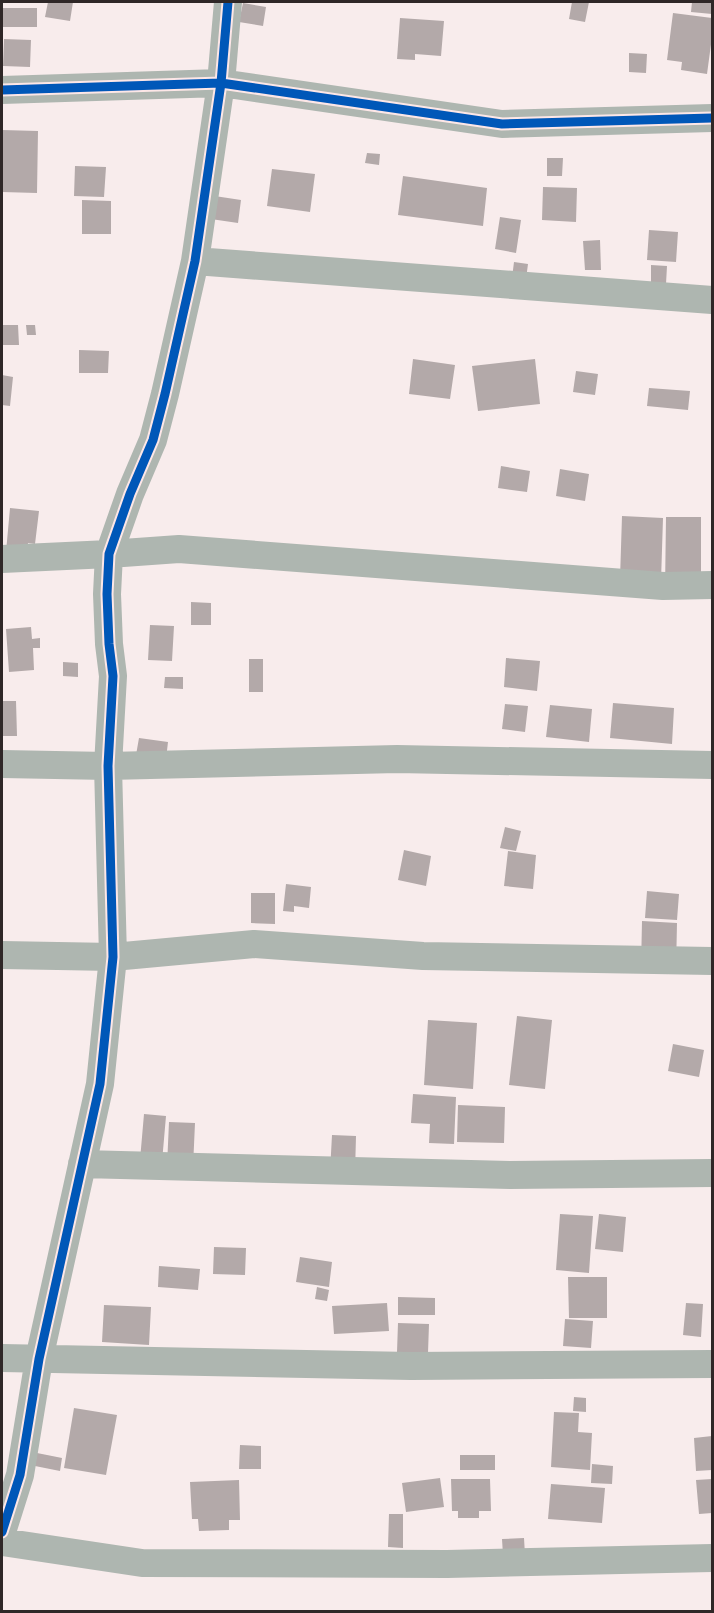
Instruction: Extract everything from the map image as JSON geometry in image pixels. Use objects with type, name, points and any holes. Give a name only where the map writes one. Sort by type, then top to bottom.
[{"type":"street","points":[[2,1532],[20,1475],[39,1359],[100,1084],[113,957],[108,766],[112,676],[107,594],[110,554],[130,494],[153,440],[195,261],[221,83],[228,2]]},
{"type":"street","points":[[2,90],[221,83],[502,124],[712,118]]},
{"type":"street","points":[[195,261],[712,300]]},
{"type":"street","points":[[2,559],[179,549],[663,586],[712,585]]},
{"type":"street","points":[[2,764],[108,766],[397,759],[712,765]]},
{"type":"street","points":[[2,955],[113,957],[254,945],[423,956],[712,961]]},
{"type":"street","points":[[82,1164],[510,1175],[712,1173]]},
{"type":"street","points":[[2,1358],[411,1366],[712,1364]]},
{"type":"street","points":[[2,1542],[142,1563],[447,1564],[712,1558]]},
{"type":"building","points":[[48,2],[73,2],[70,21],[45,17]]},
{"type":"building","points":[[572,2],[589,2],[585,22],[569,19]]},
{"type":"building","points":[[692,2],[712,2],[712,14],[691,12]]},
{"type":"building","points":[[243,3],[266,7],[263,26],[239,22]]},
{"type":"building","points":[[3,8],[37,8],[37,27],[3,27]]},
{"type":"building","points":[[673,13],[712,18],[707,74],[681,70],[682,62],[667,60]]},
{"type":"building","points":[[400,18],[444,21],[441,56],[415,54],[415,60],[397,59]]},
{"type":"building","points":[[4,39],[31,40],[30,67],[3,66]]},
{"type":"building","points":[[629,53],[647,54],[646,73],[629,72]]},
{"type":"building","points":[[2,130],[38,131],[37,193],[2,192]]},
{"type":"building","points":[[367,153],[380,154],[379,165],[365,163]]},
{"type":"building","points":[[547,158],[563,158],[562,176],[547,176]]},
{"type":"building","points":[[75,166],[106,167],[104,197],[74,196]]},
{"type":"building","points":[[272,169],[315,174],[310,212],[267,206]]},
{"type":"building","points":[[403,176],[487,188],[483,226],[398,215]]},
{"type":"building","points":[[543,187],[577,188],[576,222],[542,220]]},
{"type":"building","points":[[208,195],[241,200],[238,223],[204,218]]},
{"type":"building","points":[[82,200],[111,201],[111,234],[82,234]]},
{"type":"building","points":[[500,217],[521,220],[516,253],[495,249]]},
{"type":"building","points":[[649,230],[678,232],[676,262],[647,260]]},
{"type":"building","points":[[600,240],[601,270],[585,270],[583,241]]},
{"type":"building","points":[[514,262],[528,264],[526,279],[512,278]]},
{"type":"building","points":[[651,265],[667,266],[666,284],[651,284]]},
{"type":"building","points":[[2,325],[18,325],[19,345],[2,345]]},
{"type":"building","points":[[26,325],[35,325],[36,335],[27,335]]},
{"type":"building","points":[[79,350],[109,351],[108,373],[79,373]]},
{"type":"building","points":[[413,359],[455,365],[450,399],[409,394]]},
{"type":"building","points":[[535,359],[540,404],[478,411],[472,366]]},
{"type":"building","points":[[576,371],[598,374],[595,395],[573,392]]},
{"type":"building","points":[[2,375],[13,377],[10,406],[2,405]]},
{"type":"building","points":[[649,388],[690,391],[688,410],[647,406]]},
{"type":"building","points":[[501,466],[530,471],[527,492],[498,488]]},
{"type":"building","points":[[560,469],[589,474],[585,501],[556,496]]},
{"type":"building","points":[[10,508],[39,511],[35,544],[28,543],[27,555],[6,552]]},
{"type":"building","points":[[622,516],[663,518],[661,581],[620,579]]},
{"type":"building","points":[[666,517],[701,517],[701,590],[665,590]]},
{"type":"building","points":[[191,602],[211,603],[211,625],[191,625]]},
{"type":"building","points":[[150,625],[174,626],[172,661],[148,660]]},
{"type":"building","points":[[31,627],[32,639],[40,638],[40,648],[33,648],[34,670],[9,672],[6,629]]},
{"type":"building","points":[[506,658],[540,661],[537,691],[504,687]]},
{"type":"building","points":[[249,659],[263,659],[263,692],[249,692]]},
{"type":"building","points":[[63,662],[78,663],[78,677],[63,676]]},
{"type":"building","points":[[165,677],[183,677],[183,689],[164,688]]},
{"type":"building","points":[[2,701],[16,701],[17,736],[2,736]]},
{"type":"building","points":[[613,703],[674,708],[672,744],[610,738]]},
{"type":"building","points":[[505,704],[528,706],[525,732],[502,729]]},
{"type":"building","points":[[550,705],[592,709],[589,742],[546,737]]},
{"type":"building","points":[[139,738],[168,742],[166,759],[136,755]]},
{"type":"building","points":[[505,827],[521,831],[516,851],[500,848]]},
{"type":"building","points":[[404,850],[431,856],[426,886],[398,880]]},
{"type":"building","points":[[508,851],[536,855],[533,889],[504,886]]},
{"type":"building","points":[[286,884],[311,887],[309,908],[294,906],[294,912],[283,911]]},
{"type":"building","points":[[647,891],[679,894],[677,920],[645,918]]},
{"type":"building","points":[[251,893],[275,893],[275,924],[251,923]]},
{"type":"building","points":[[642,921],[677,923],[676,970],[641,968]]},
{"type":"building","points":[[517,1016],[552,1020],[545,1089],[509,1085]]},
{"type":"building","points":[[428,1020],[477,1023],[473,1089],[424,1085]]},
{"type":"building","points":[[673,1044],[704,1050],[699,1077],[668,1071]]},
{"type":"building","points":[[413,1094],[456,1097],[454,1144],[429,1143],[430,1124],[411,1123]]},
{"type":"building","points":[[458,1105],[505,1107],[504,1143],[457,1142]]},
{"type":"building","points":[[144,1114],[166,1116],[162,1162],[140,1160]]},
{"type":"building","points":[[169,1122],[195,1123],[193,1167],[167,1166]]},
{"type":"building","points":[[332,1135],[356,1136],[355,1173],[330,1172]]},
{"type":"building","points":[[560,1214],[593,1216],[589,1273],[556,1270]]},
{"type":"building","points":[[599,1214],[626,1217],[623,1252],[595,1249]]},
{"type":"building","points":[[214,1247],[246,1248],[245,1275],[213,1274]]},
{"type":"building","points":[[300,1257],[332,1262],[329,1287],[296,1282]]},
{"type":"building","points":[[159,1266],[200,1269],[198,1290],[158,1287]]},
{"type":"building","points":[[568,1277],[607,1277],[607,1318],[569,1318]]},
{"type":"building","points":[[317,1287],[329,1290],[327,1301],[315,1299]]},
{"type":"building","points":[[398,1297],[435,1298],[435,1315],[398,1315]]},
{"type":"building","points":[[387,1303],[389,1331],[334,1334],[332,1306]]},
{"type":"building","points":[[686,1303],[703,1304],[701,1337],[683,1335]]},
{"type":"building","points":[[104,1305],[151,1307],[149,1345],[102,1342]]},
{"type":"building","points":[[565,1319],[593,1321],[591,1348],[563,1346]]},
{"type":"building","points":[[398,1323],[429,1324],[428,1353],[397,1352]]},
{"type":"building","points":[[574,1397],[586,1398],[586,1412],[573,1411]]},
{"type":"building","points":[[74,1408],[117,1415],[106,1475],[64,1468]]},
{"type":"building","points":[[554,1412],[579,1413],[578,1432],[592,1433],[590,1470],[551,1467]]},
{"type":"building","points":[[712,1436],[712,1470],[696,1471],[694,1438]]},
{"type":"building","points":[[240,1445],[261,1446],[261,1469],[239,1469]]},
{"type":"building","points":[[37,1453],[62,1458],[60,1471],[35,1466]]},
{"type":"building","points":[[460,1455],[495,1455],[495,1470],[460,1470]]},
{"type":"building","points":[[592,1464],[613,1466],[612,1484],[591,1483]]},
{"type":"building","points":[[440,1478],[444,1507],[406,1512],[402,1483]]},
{"type":"building","points":[[451,1479],[490,1479],[491,1511],[479,1511],[479,1518],[458,1518],[458,1511],[452,1511]]},
{"type":"building","points":[[712,1479],[712,1513],[699,1514],[696,1480]]},
{"type":"building","points":[[239,1480],[240,1520],[229,1520],[229,1530],[199,1531],[198,1519],[192,1519],[190,1482]]},
{"type":"building","points":[[551,1484],[605,1488],[602,1523],[548,1519]]},
{"type":"building","points":[[389,1514],[403,1514],[403,1548],[388,1547]]},
{"type":"building","points":[[524,1538],[525,1555],[503,1555],[502,1539]]},
{"type":"cycle path","points":[[2,1532],[20,1475],[39,1359],[100,1084],[113,957],[108,766],[113,676],[107,594],[109,554],[130,494],[153,440],[195,261],[221,83],[228,2]]},
{"type":"cycle path","points":[[2,90],[221,83],[502,124],[712,118]]}]
